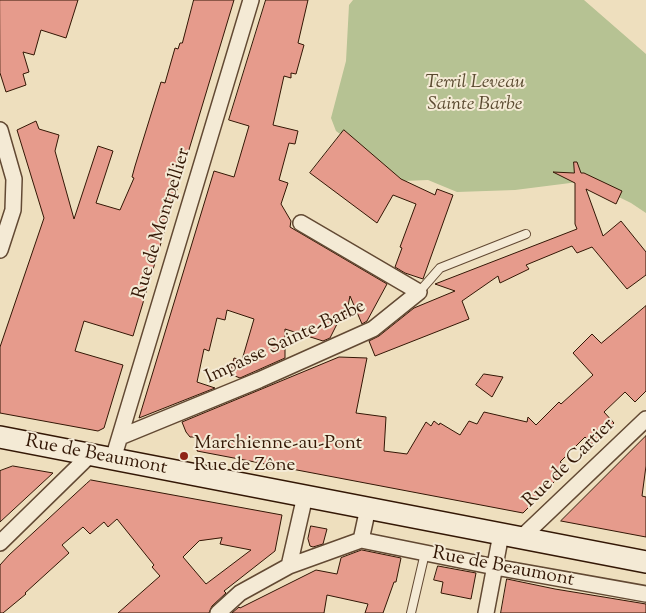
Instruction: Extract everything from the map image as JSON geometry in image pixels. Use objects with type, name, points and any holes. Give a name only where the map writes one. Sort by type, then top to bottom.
[{"type":"main road","name":"Rue de Beaumont","points":[[0,437],[646,562]]},
{"type":"street","name":"Rue de Montpellier","points":[[113,459],[251,0]]},
{"type":"street","points":[[0,130],[14,179],[13,210],[0,250]]},
{"type":"street","points":[[301,223],[419,292]]},
{"type":"street","name":"Impasse Sainte-Barbe","points":[[120,437],[251,383],[373,329],[419,292]]},
{"type":"street","name":"Rue de Cartier","points":[[511,536],[646,419]]},
{"type":"street","points":[[0,543],[90,455]]},
{"type":"street","points":[[289,566],[305,496]]},
{"type":"street","points":[[218,613],[240,593],[289,566],[361,540],[368,508]]},
{"type":"street","points":[[486,613],[495,567],[511,536]]},
{"type":"street","name":"Rue de Beaumont","points":[[361,540],[495,567],[646,594]]},
{"type":"lane","points":[[419,292],[440,268],[526,234]]},
{"type":"lane","points":[[410,613],[425,553]]},
{"type":"green space","name":"Terril Leveau Sainte Barbe","points":[[353,0],[584,0],[646,54],[646,213],[631,203],[586,181],[515,190],[457,192],[428,180],[403,181],[336,131],[331,118],[346,61],[349,5]]},
{"type":"building","points":[[0,0],[78,0],[66,38],[41,30],[34,55],[23,52],[29,72],[23,74],[26,85],[6,92],[0,73]]},
{"type":"building","points":[[194,0],[234,0],[133,336],[84,321],[75,351],[123,365],[104,428],[98,431],[0,413],[0,347],[44,218],[17,130],[36,121],[39,129],[59,135],[55,151],[74,219],[98,146],[113,151],[96,203],[120,210],[134,178],[132,177],[135,166],[161,82],[165,83],[175,48],[178,49],[180,43],[182,43]]},
{"type":"building","points":[[266,0],[308,0],[298,43],[304,45],[296,74],[291,73],[291,78],[284,76],[273,125],[298,131],[295,144],[289,143],[279,180],[288,183],[281,204],[291,221],[290,227],[387,284],[367,321],[362,324],[350,296],[346,316],[342,314],[330,338],[323,341],[285,329],[285,358],[240,378],[230,374],[234,358],[242,360],[254,319],[227,310],[225,320],[217,318],[209,351],[204,349],[197,382],[215,388],[139,418],[214,171],[234,177],[249,126],[229,120]]},
{"type":"building","points":[[344,130],[401,179],[435,195],[437,189],[453,195],[423,279],[405,273],[395,267],[402,248],[400,247],[416,204],[393,195],[377,223],[310,173]]},
{"type":"building","points":[[574,162],[577,162],[581,173],[622,191],[616,204],[586,189],[603,236],[621,221],[646,252],[646,275],[627,289],[592,247],[577,253],[572,246],[526,265],[529,269],[500,283],[498,276],[462,301],[469,319],[375,356],[369,341],[379,336],[414,308],[455,291],[435,284],[577,229],[575,224],[575,183],[553,172],[574,173]]},
{"type":"building","points":[[646,306],[646,391],[635,402],[625,392],[604,412],[614,423],[592,444],[585,437],[560,462],[568,468],[523,513],[197,451],[200,437],[190,437],[182,422],[339,357],[367,358],[356,413],[386,417],[384,451],[407,454],[426,422],[431,426],[434,421],[439,425],[440,423],[460,435],[469,421],[477,424],[484,412],[527,422],[528,417],[536,425],[559,402],[561,404],[593,375],[573,353],[592,334],[601,343]]},
{"type":"building","points":[[484,374],[503,377],[492,397],[476,385]]},
{"type":"building","points":[[646,436],[646,466],[642,496],[646,497],[646,537],[561,521]]},
{"type":"building","points":[[13,466],[53,473],[0,522],[0,471]]},
{"type":"building","points":[[91,480],[282,515],[275,551],[224,591],[226,593],[212,606],[209,613],[118,613],[160,576],[152,567],[154,565],[117,519],[108,527],[104,522],[90,534],[83,527],[62,545],[69,553],[26,594],[3,613],[0,613],[0,565]],"holes":[[[222,538],[220,544],[251,550],[206,584],[183,557],[199,541]]]},
{"type":"building","points":[[311,526],[327,529],[323,544],[310,546],[308,539]]},
{"type":"building","points":[[362,550],[401,558],[396,582],[394,582],[383,613],[365,613],[368,604],[327,595],[324,613],[232,613],[239,607],[316,570],[337,574],[341,558]]},
{"type":"building","points":[[438,566],[476,573],[471,599],[441,593],[443,582],[434,580]]},
{"type":"building","points":[[507,579],[646,604],[646,613],[501,613]]},
{"type":"place","name":"Marchienne-au-Pont Rue de Zône","points":[[184,456]]}]
